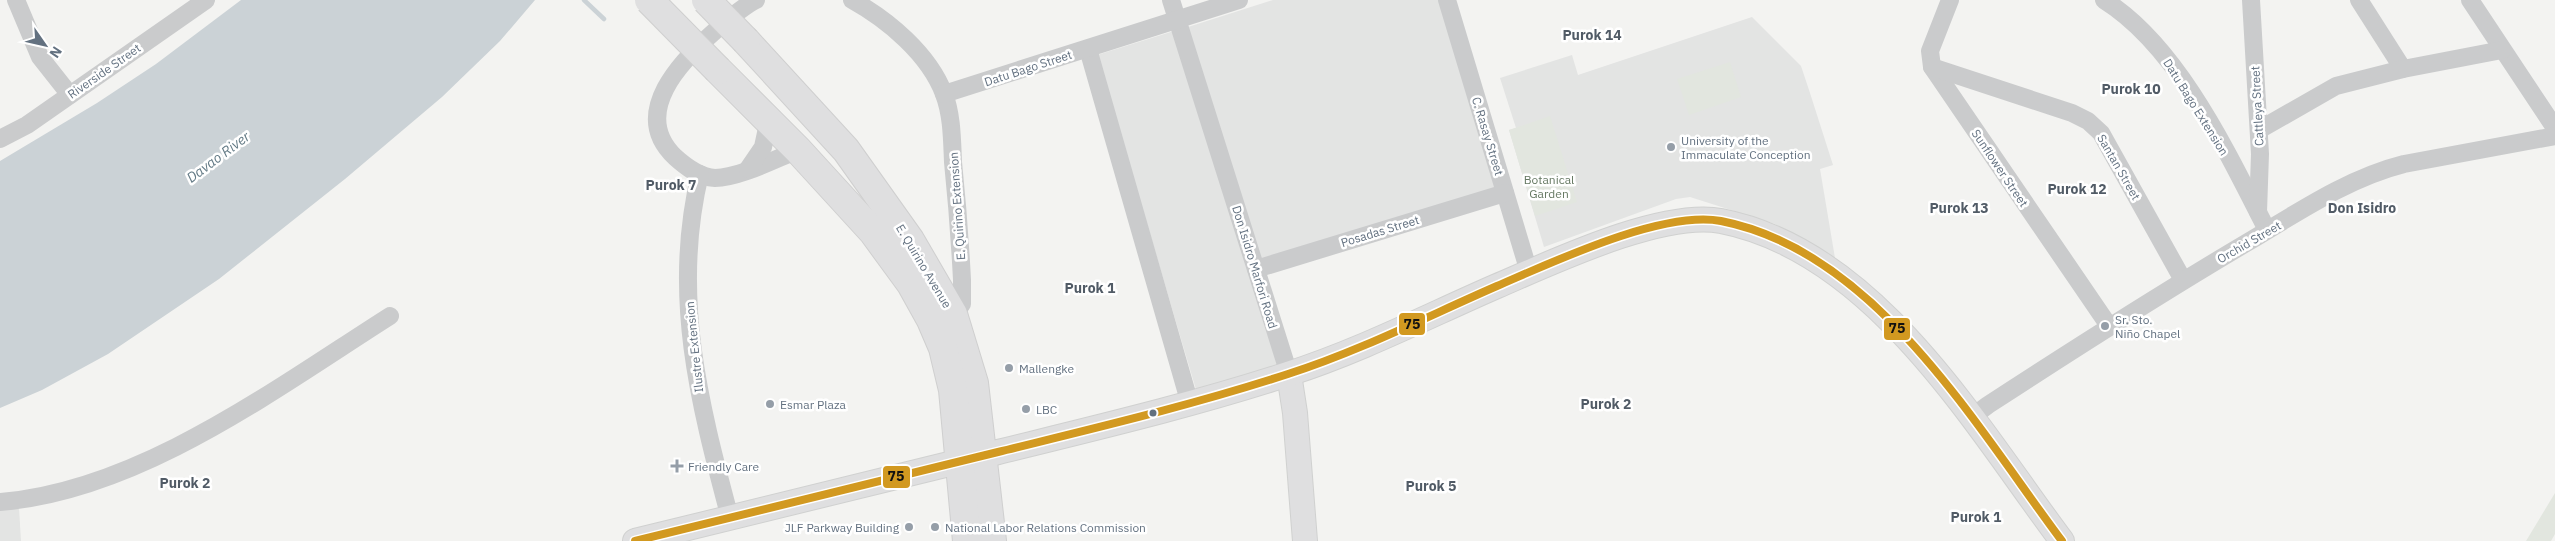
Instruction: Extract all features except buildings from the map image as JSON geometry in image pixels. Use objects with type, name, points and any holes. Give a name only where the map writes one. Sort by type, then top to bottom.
[{"type":"main road","name":"E. Quirino Avenue","points":[[649,0],[798,150],[890,252],[911,284],[931,320],[950,371],[970,459],[992,541]]},
{"type":"main road","name":"E. Quirino Avenue","points":[[706,0],[846,150],[910,240],[953,314],[974,383],[967,541]]},
{"type":"main road","points":[[635,541],[1190,404],[1289,374],[1338,356],[1529,272],[1613,239],[1676,221],[1706,219],[1742,226],[1793,248],[1826,267],[1854,288],[1908,339],[1972,417],[2062,541]]},
{"type":"main road","name":"Don Isidro Marfori Road","points":[[1289,374],[1295,413],[1305,541]]},
{"type":"street","points":[[16,0],[40,57],[70,96]]},
{"type":"street","name":"Riverside Street","points":[[0,139],[28,125],[206,0]]},
{"type":"street","points":[[756,0],[721,26],[685,60],[670,81],[660,101],[657,121],[666,147],[686,166],[700,174],[720,177],[748,169],[798,150]]},
{"type":"street","points":[[852,0],[872,5],[919,55],[932,72],[944,94]]},
{"type":"street","name":"Don Isidro Marfori Road","points":[[1171,0],[1289,374]]},
{"type":"street","name":"Datu Bago Street","points":[[944,94],[1239,0]]},
{"type":"street","name":"C. Rasay Street","points":[[1447,0],[1529,272]]},
{"type":"street","points":[[1932,67],[1930,51],[1950,0]]},
{"type":"street","name":"Datu Bago Extension","points":[[2104,0],[2123,12],[2144,32],[2184,83],[2268,230]]},
{"type":"street","name":"Cattleya Street","points":[[2251,0],[2259,130],[2258,212]]},
{"type":"street","points":[[2359,0],[2403,69]]},
{"type":"street","points":[[2470,0],[2555,128]]},
{"type":"street","points":[[1088,49],[1190,404]]},
{"type":"street","points":[[2259,130],[2336,86],[2403,69],[2502,50]]},
{"type":"street","name":"Santan Street","points":[[1932,67],[2072,113],[2088,121],[2101,133],[2183,280]]},
{"type":"street","name":"Sunflower Street","points":[[1932,67],[2109,326]]},
{"type":"street","name":"E. Quirino Extension","points":[[944,94],[950,123],[962,280],[962,304],[953,314]]},
{"type":"street","points":[[748,169],[762,147],[769,119]]},
{"type":"street","name":"Orchid Street","points":[[1972,417],[2109,326],[2183,280],[2350,184],[2387,169],[2555,136]]},
{"type":"street","name":"Ilustre Extension","points":[[700,174],[690,222],[687,262],[688,289],[696,379],[707,432],[730,518]]},
{"type":"street","name":"Posadas Street","points":[[1256,269],[1505,193]]},
{"type":"street","points":[[0,502],[67,490],[136,465],[218,425],[390,316]]},
{"type":"shaded area","points":[[1273,0],[1441,0],[1497,191],[1261,262],[1188,27]]},
{"type":"shaded area","name":"University of the Immaculate Conception","points":[[1752,17],[1801,66],[1833,165],[1820,169],[1835,258],[1831,259],[1775,224],[1690,197],[1676,199],[1544,247],[1509,130],[1516,128],[1500,78],[1572,55],[1578,75]]},
{"type":"shaded area","points":[[1174,31],[1278,367],[1197,393],[1097,55]]},
{"type":"shaded area","points":[[19,508],[21,541],[0,541],[0,509]]},
{"type":"green space","points":[[1730,62],[1741,97],[1689,115],[1677,79]]},
{"type":"green space","name":"Botanical Garden","points":[[1550,116],[1577,202],[1535,216],[1509,130]]},
{"type":"green space","points":[[2555,493],[2555,534],[2551,541],[2526,541]]},
{"type":"water","name":"Davao River","points":[[241,0],[535,0],[500,41],[442,97],[345,179],[219,279],[108,354],[42,390],[0,408],[0,161],[97,103],[156,64]]},
{"type":"waterway","points":[[584,0],[604,19]]},
{"type":"transit line","name":"75","points":[[635,541],[1107,425],[1252,385],[1341,355],[1547,264],[1608,240],[1669,223],[1697,220],[1721,221],[1776,239],[1827,267],[1874,305],[1917,349],[1956,397],[1994,446],[2062,541]]},
{"type":"place","name":"University of the Immaculate Conception","points":[[1671,147]]},
{"type":"place","name":"Sr. Sto. Niño Chapel","points":[[2105,326]]},
{"type":"place","name":"Mallengke","points":[[1009,368]]},
{"type":"place","name":"Esmar Plaza","points":[[770,404]]},
{"type":"place","name":"LBC","points":[[1026,409]]},
{"type":"place","name":"Friendly Care","points":[[677,466]]},
{"type":"place","name":"JLF Parkway Building","points":[[909,527]]},
{"type":"place","name":"National Labor Relations Commission","points":[[935,527]]},
{"type":"district","name":"Purok 14","points":[[1592,35]]},
{"type":"district","name":"Purok 10","points":[[2131,89]]},
{"type":"district","name":"Purok 7","points":[[671,185]]},
{"type":"district","name":"Purok 12","points":[[2077,189]]},
{"type":"district","name":"Purok 13","points":[[1959,208]]},
{"type":"district","name":"Don Isidro","points":[[2362,208]]},
{"type":"district","name":"Purok 1","points":[[1090,288]]},
{"type":"district","name":"Purok 2","points":[[1606,404]]},
{"type":"district","name":"Purok 2","points":[[185,483]]},
{"type":"district","name":"Purok 5","points":[[1431,486]]},
{"type":"district","name":"Purok 1","points":[[1976,517]]}]
